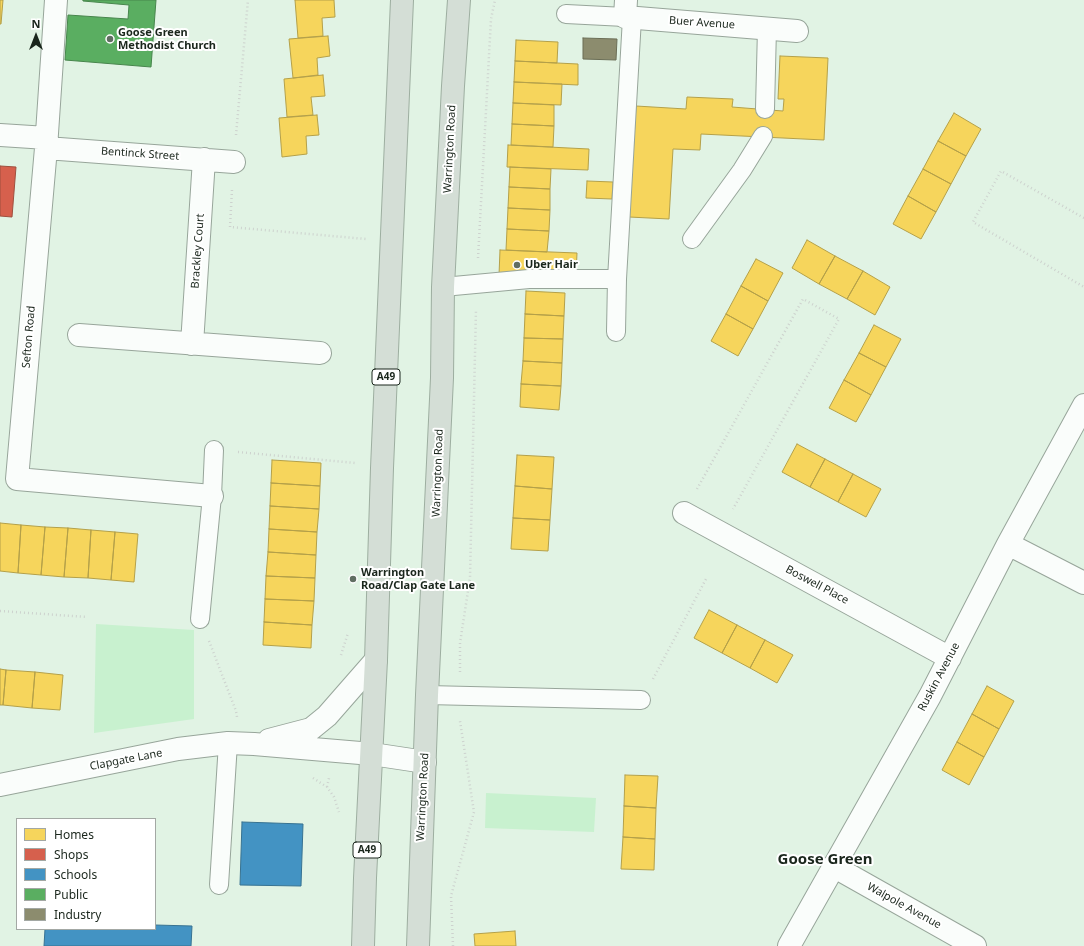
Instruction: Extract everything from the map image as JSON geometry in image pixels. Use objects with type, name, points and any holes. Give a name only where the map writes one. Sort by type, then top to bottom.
[{"type":"highway","name":"A49","points":[[363,946],[376,660],[382,468],[402,0]]},
{"type":"highway","name":"Warrington Road","points":[[418,946],[427,695],[441,401],[443,287],[453,86],[459,0]]},
{"type":"street","name":"Sefton Road","points":[[56,0],[46,143],[17,479],[212,496]]},
{"type":"street","name":"Buer Avenue","points":[[628,12],[796,31]]},
{"type":"street","name":"Bentinck Street","points":[[0,135],[46,143],[234,162]]},
{"type":"street","name":"Brackley Court","points":[[192,344],[204,159]]},
{"type":"street","points":[[79,335],[320,353]]},
{"type":"street","name":"Ruskin Avenue","points":[[789,946],[930,696],[1008,544],[1084,405]]},
{"type":"street","name":"Boswell Place","points":[[684,513],[950,658]]},
{"type":"street","points":[[1008,544],[1084,583]]},
{"type":"street","name":"Clapgate Lane","points":[[0,785],[178,749],[239,743],[311,729],[327,716],[376,660]]},
{"type":"street","name":"Clapgate Lane","points":[[239,743],[372,754],[425,762]]},
{"type":"street","name":"Walpole Avenue","points":[[833,866],[975,946]]},
{"type":"lane","points":[[566,14],[628,12],[616,332]]},
{"type":"lane","points":[[765,110],[767,28]]},
{"type":"lane","points":[[692,239],[742,170],[763,136]]},
{"type":"lane","points":[[443,287],[529,279],[617,279]]},
{"type":"lane","points":[[200,619],[212,496],[214,450]]},
{"type":"lane","points":[[427,695],[641,700]]},
{"type":"lane","points":[[219,885],[239,743]]},
{"type":"path","points":[[248,0],[230,226],[370,240],[391,240]]},
{"type":"path","points":[[460,680],[460,643],[470,578],[476,283],[491,19],[495,0]]},
{"type":"path","points":[[1084,218],[1001,171],[973,222],[1084,287]]},
{"type":"path","points":[[684,513],[803,299],[839,319],[720,533]]},
{"type":"path","points":[[214,450],[359,463],[382,468]]},
{"type":"path","points":[[641,700],[706,579]]},
{"type":"path","points":[[0,610],[87,617]]},
{"type":"path","points":[[200,619],[236,711],[239,743]]},
{"type":"path","points":[[340,658],[349,628]]},
{"type":"path","points":[[453,946],[451,896],[474,812],[460,716]]},
{"type":"path","points":[[309,776],[326,787],[334,797],[341,818]]},
{"type":"green space","points":[[96,624],[194,630],[194,719],[94,733]]},
{"type":"green space","points":[[486,793],[596,798],[594,832],[485,828]]},
{"type":"building: Homes","points":[[0,0],[3,0],[1,24],[0,24]]},
{"type":"building: Homes","points":[[295,0],[334,0],[335,17],[322,18],[323,36],[298,38]]},
{"type":"building: Homes","points":[[328,36],[330,56],[317,58],[318,75],[293,78],[289,39]]},
{"type":"building: Homes","points":[[516,40],[558,42],[557,63],[515,61]]},
{"type":"building: Homes","points":[[780,56],[828,58],[824,140],[701,134],[700,150],[673,149],[669,219],[629,217],[636,106],[686,109],[687,97],[733,99],[732,107],[783,111],[784,99],[778,99]]},
{"type":"building: Homes","points":[[515,61],[578,64],[578,85],[514,82]]},
{"type":"building: Homes","points":[[323,75],[325,96],[311,97],[313,115],[287,117],[284,79]]},
{"type":"building: Homes","points":[[514,82],[562,84],[561,105],[513,103]]},
{"type":"building: Homes","points":[[513,103],[554,105],[554,126],[512,124]]},
{"type":"building: Homes","points":[[954,113],[981,129],[966,156],[938,141]]},
{"type":"building: Homes","points":[[317,115],[319,135],[306,136],[307,154],[282,157],[279,118]]},
{"type":"building: Homes","points":[[512,124],[554,126],[553,147],[511,145]]},
{"type":"building: Homes","points":[[938,141],[966,156],[951,184],[923,169]]},
{"type":"building: Homes","points":[[508,145],[589,149],[588,170],[507,167]]},
{"type":"building: Homes","points":[[510,167],[551,169],[550,189],[509,187]]},
{"type":"building: Homes","points":[[923,169],[951,184],[936,212],[908,196]]},
{"type":"building: Homes","points":[[587,181],[613,182],[612,199],[586,198]]},
{"type":"building: Homes","points":[[509,187],[550,189],[550,210],[508,208]]},
{"type":"building: Homes","points":[[908,196],[936,212],[921,239],[893,224]]},
{"type":"building: Homes","points":[[508,208],[550,210],[549,231],[507,229]]},
{"type":"building: Homes","points":[[507,229],[549,231],[547,252],[506,250]]},
{"type":"building: Homes","points":[[807,240],[835,256],[819,284],[792,268]]},
{"type":"building: Homes","points":[[500,250],[577,253],[576,275],[499,275]]},
{"type":"building: Homes","points":[[835,256],[863,271],[847,299],[819,284]]},
{"type":"building: Homes","points":[[756,259],[783,273],[768,301],[741,286]]},
{"type":"building: Homes","points":[[863,271],[890,287],[875,315],[847,299]]},
{"type":"building: Homes","points":[[741,286],[768,301],[753,329],[726,314]]},
{"type":"building: Homes","points":[[526,291],[565,293],[564,316],[525,314]]},
{"type":"building: Homes","points":[[525,314],[564,316],[563,339],[524,338]]},
{"type":"building: Homes","points":[[726,314],[753,329],[738,356],[711,341]]},
{"type":"building: Homes","points":[[874,325],[901,339],[886,367],[859,353]]},
{"type":"building: Homes","points":[[524,338],[563,339],[562,363],[523,361]]},
{"type":"building: Homes","points":[[859,353],[886,367],[871,395],[844,380]]},
{"type":"building: Homes","points":[[523,361],[562,363],[561,386],[521,384]]},
{"type":"building: Homes","points":[[844,380],[871,395],[856,422],[829,408]]},
{"type":"building: Homes","points":[[521,384],[561,386],[559,410],[520,407]]},
{"type":"building: Homes","points":[[797,444],[825,459],[810,487],[782,472]]},
{"type":"building: Homes","points":[[517,455],[554,457],[552,489],[515,486]]},
{"type":"building: Homes","points":[[825,459],[853,474],[838,502],[810,487]]},
{"type":"building: Homes","points":[[272,460],[321,463],[320,486],[271,483]]},
{"type":"building: Homes","points":[[853,474],[881,489],[866,517],[838,502]]},
{"type":"building: Homes","points":[[271,483],[320,486],[319,509],[270,506]]},
{"type":"building: Homes","points":[[515,486],[552,489],[550,520],[513,518]]},
{"type":"building: Homes","points":[[270,506],[319,509],[317,532],[269,529]]},
{"type":"building: Homes","points":[[513,518],[550,520],[548,551],[511,549]]},
{"type":"building: Homes","points":[[0,523],[21,525],[18,573],[0,571]]},
{"type":"building: Homes","points":[[21,525],[45,527],[41,575],[18,573]]},
{"type":"building: Homes","points":[[45,527],[68,528],[64,577],[41,575]]},
{"type":"building: Homes","points":[[68,528],[91,530],[88,578],[64,577]]},
{"type":"building: Homes","points":[[269,529],[317,532],[316,555],[268,552]]},
{"type":"building: Homes","points":[[91,530],[115,532],[111,580],[88,578]]},
{"type":"building: Homes","points":[[115,532],[138,534],[134,582],[111,580]]},
{"type":"building: Homes","points":[[268,552],[316,555],[315,578],[266,576]]},
{"type":"building: Homes","points":[[266,576],[315,578],[314,601],[265,599]]},
{"type":"building: Homes","points":[[265,599],[314,601],[312,625],[264,622]]},
{"type":"building: Homes","points":[[709,610],[737,625],[722,653],[694,638]]},
{"type":"building: Homes","points":[[264,622],[312,625],[311,648],[263,645]]},
{"type":"building: Homes","points":[[737,625],[765,640],[750,668],[722,653]]},
{"type":"building: Homes","points":[[765,640],[793,655],[777,683],[750,668]]},
{"type":"building: Homes","points":[[0,669],[6,670],[3,705],[0,705]]},
{"type":"building: Homes","points":[[6,670],[35,672],[32,708],[3,705]]},
{"type":"building: Homes","points":[[35,672],[63,675],[60,710],[32,708]]},
{"type":"building: Homes","points":[[987,686],[1014,701],[999,729],[972,714]]},
{"type":"building: Homes","points":[[972,714],[999,729],[984,757],[957,742]]},
{"type":"building: Homes","points":[[957,742],[984,757],[969,785],[942,770]]},
{"type":"building: Homes","points":[[625,775],[658,776],[656,808],[624,806]]},
{"type":"building: Homes","points":[[624,806],[656,808],[655,839],[623,837]]},
{"type":"building: Homes","points":[[623,837],[655,839],[654,870],[621,869]]},
{"type":"building: Homes","points":[[515,931],[516,946],[475,946],[474,934]]},
{"type":"building: Shops","points":[[0,166],[16,167],[12,217],[0,216]]},
{"type":"building: Schools","points":[[242,822],[303,824],[301,886],[240,885]]},
{"type":"building: Schools","points":[[156,925],[192,926],[191,946],[44,946],[45,930],[156,930]]},
{"type":"building: Public","name":"Goose Green Methodist Church","points":[[83,0],[156,0],[151,67],[65,60],[68,15],[128,19],[129,5]]},
{"type":"building: Industry","points":[[583,38],[617,39],[616,60],[583,59]]},
{"type":"place","name":"Goose Green Methodist Church","points":[[110,39]]},
{"type":"place","name":"Uber Hair","points":[[517,265]]},
{"type":"place","name":"Warrington Road/Clap Gate Lane","points":[[353,579]]},
{"type":"district","name":"Goose Green","points":[[825,860]]}]
